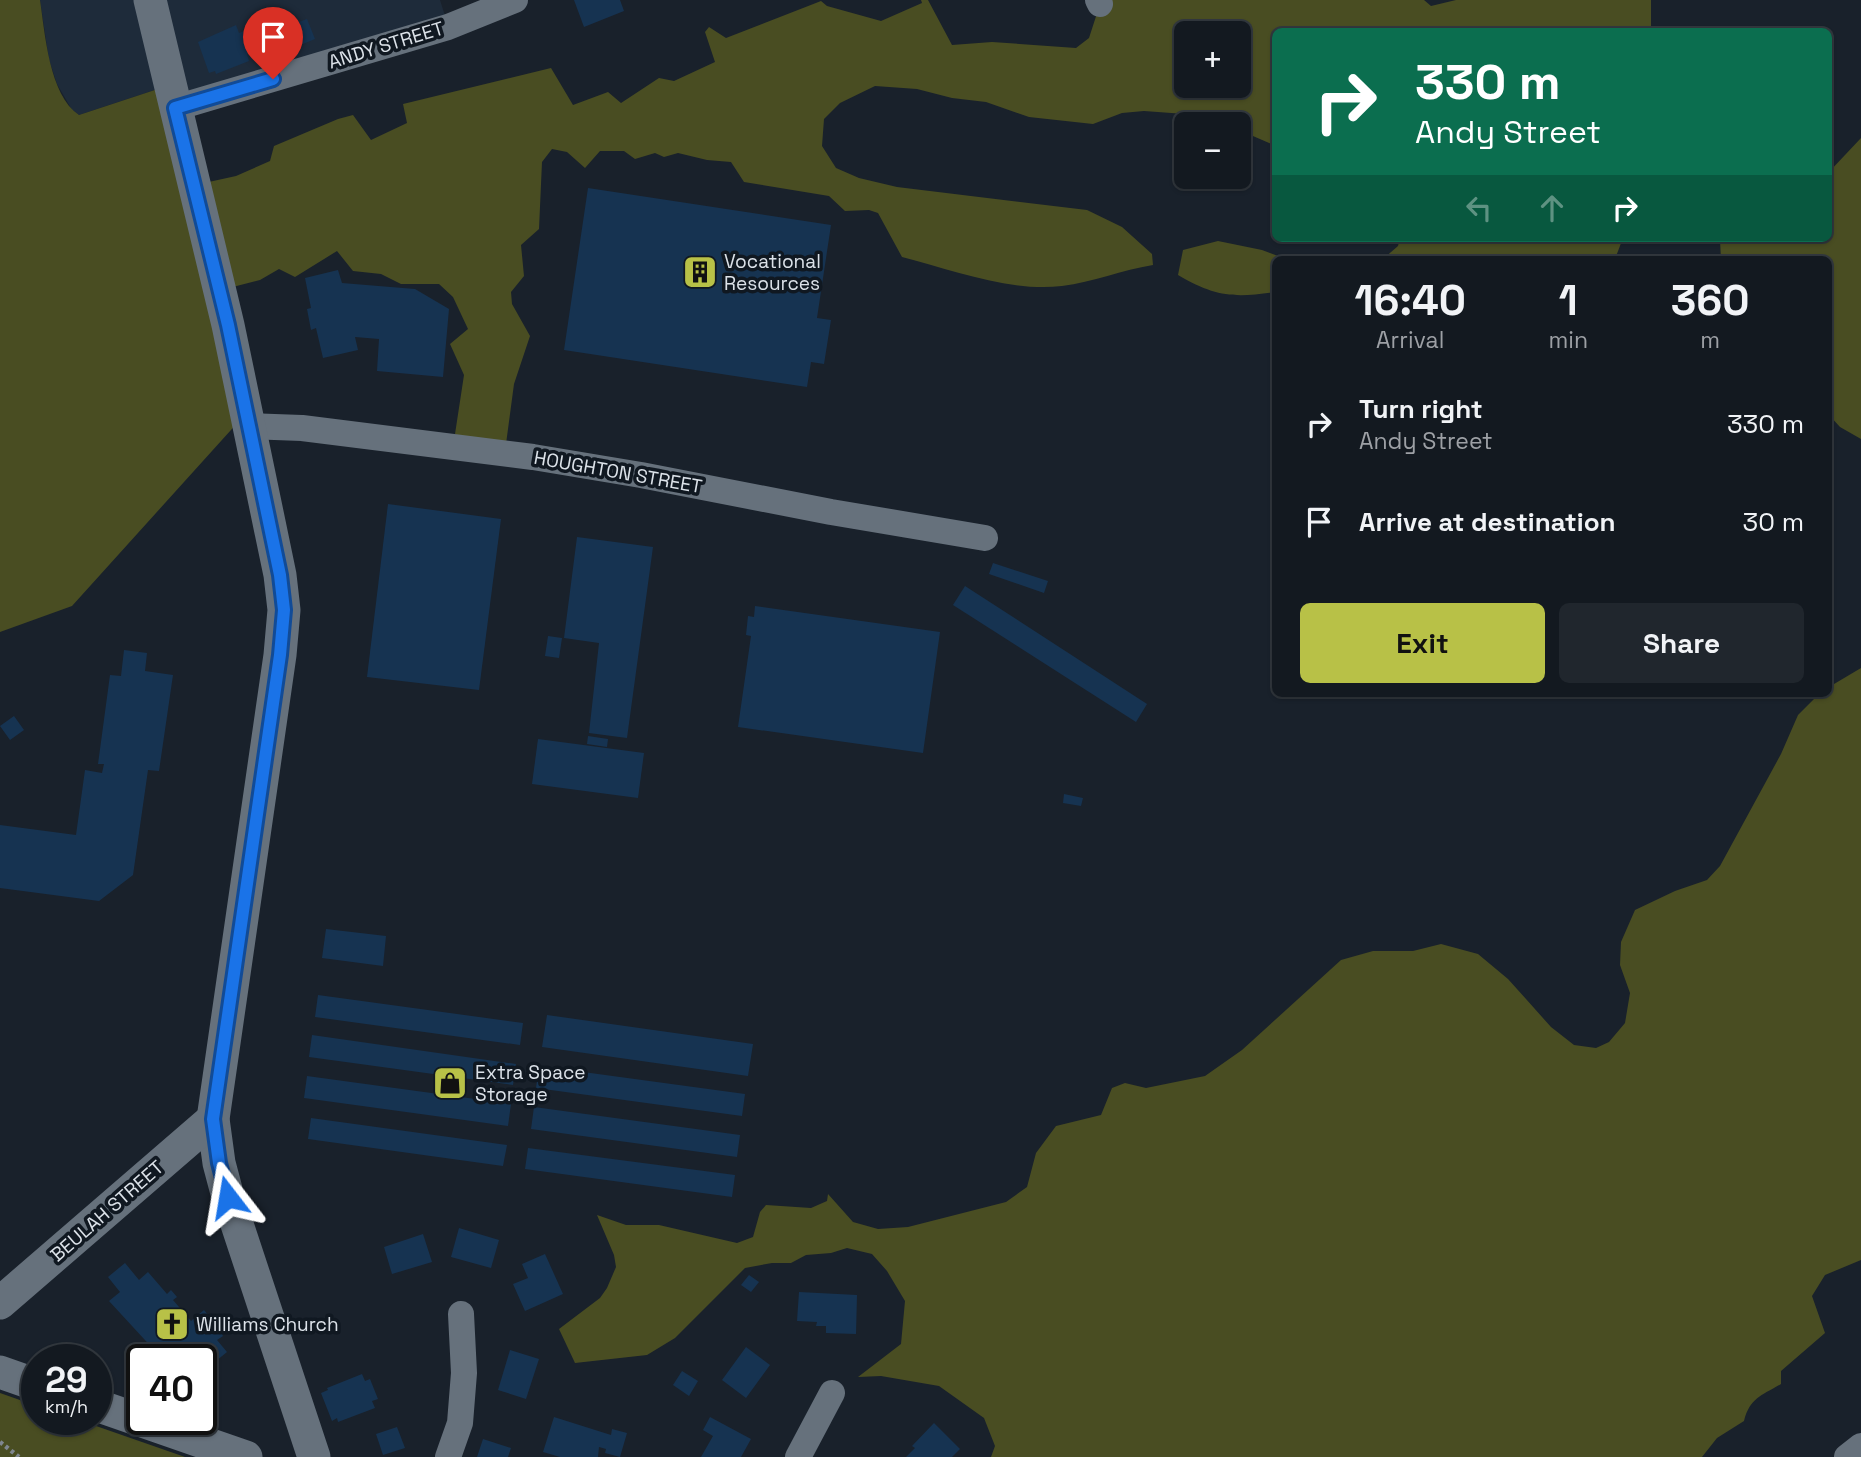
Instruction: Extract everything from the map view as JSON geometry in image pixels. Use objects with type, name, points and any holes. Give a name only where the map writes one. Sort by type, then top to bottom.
[{"type":"street","points":[[150,0],[228,325],[280,575],[284,610],[257,821],[213,1119],[219,1163],[228,1197],[314,1457]]},
{"type":"street","name":"ANDY STREET","points":[[175,108],[449,27],[514,0]]},
{"type":"street","name":"HOUGHTON STREET","points":[[248,426],[302,428],[533,457],[985,538]]},
{"type":"street","name":"BEULAH STREET","points":[[0,1303],[213,1119]]},
{"type":"street","points":[[447,1457],[460,1423],[464,1373],[461,1314]]},
{"type":"street","points":[[0,1372],[21,1379]]},
{"type":"street","points":[[798,1457],[832,1393]]},
{"type":"street","points":[[112,1411],[246,1457]]},
{"type":"street","points":[[1847,1457],[1861,1446]]},
{"type":"path","points":[[0,1442],[19,1457]]},
{"type":"shaded area","points":[[40,0],[440,0],[447,22],[176,99],[167,86],[79,115],[72,110],[57,84],[49,60]]},
{"type":"green space","points":[[0,0],[40,0],[55,79],[69,106],[79,115],[167,86],[195,185],[236,176],[270,161],[274,146],[338,119],[353,115],[371,140],[407,123],[403,104],[551,68],[573,105],[608,92],[621,103],[659,78],[674,81],[715,62],[705,32],[709,27],[726,38],[821,1],[827,6],[881,21],[922,3],[921,0],[928,0],[952,45],[992,42],[1076,48],[1089,38],[1100,4],[1098,0],[1424,0],[1431,6],[1456,0],[1651,0],[1651,28],[1272,28],[1272,144],[1251,135],[1251,112],[1144,111],[1122,113],[1093,124],[1029,117],[986,102],[952,98],[917,89],[875,86],[840,103],[824,119],[822,146],[836,168],[859,178],[897,187],[1087,210],[1122,227],[1152,254],[1153,265],[1062,286],[1002,283],[902,257],[878,213],[869,210],[845,211],[829,196],[744,182],[731,162],[678,153],[664,157],[655,153],[635,159],[624,151],[600,151],[585,168],[567,152],[552,149],[542,162],[539,229],[521,245],[524,276],[511,292],[512,304],[530,336],[514,384],[506,444],[455,434],[464,375],[450,344],[468,329],[453,297],[439,284],[401,284],[381,274],[353,271],[337,251],[295,277],[279,269],[260,280],[221,290],[240,420],[72,606],[0,632]]},
{"type":"green space","points":[[1861,138],[1861,439],[1840,427],[1832,418],[1832,256],[1721,256],[1720,242],[1832,242],[1832,169]]},
{"type":"green space","points":[[1218,241],[1278,256],[1272,256],[1272,292],[1236,295],[1203,288],[1178,275],[1183,250]]},
{"type":"green space","points":[[1399,242],[1621,242],[1616,256],[1386,256]]},
{"type":"green space","points":[[1861,668],[1861,1260],[1825,1275],[1812,1296],[1825,1333],[1781,1371],[1781,1384],[1757,1398],[1746,1413],[1744,1421],[1717,1438],[1702,1457],[991,1457],[995,1446],[984,1418],[939,1386],[881,1376],[858,1377],[901,1344],[905,1301],[887,1271],[872,1254],[847,1248],[831,1253],[806,1255],[791,1263],[745,1268],[675,1338],[647,1355],[575,1363],[559,1329],[600,1298],[616,1267],[614,1255],[597,1215],[626,1225],[659,1225],[737,1243],[753,1237],[760,1212],[766,1205],[811,1208],[827,1201],[828,1194],[853,1222],[878,1229],[908,1227],[1006,1202],[1027,1187],[1036,1153],[1056,1126],[1101,1115],[1112,1088],[1125,1083],[1146,1088],[1205,1076],[1242,1050],[1341,960],[1373,951],[1413,951],[1441,944],[1478,954],[1508,979],[1551,1027],[1574,1045],[1596,1048],[1609,1042],[1625,1023],[1630,993],[1620,965],[1621,942],[1635,910],[1675,891],[1707,880],[1720,866],[1781,754],[1798,715],[1816,697],[1832,697],[1832,685]]},
{"type":"green space","points":[[0,1393],[21,1400],[21,1435],[112,1435],[112,1432],[185,1457],[0,1457]]},
{"type":"building","points":[[574,0],[620,0],[624,11],[584,27]]},
{"type":"building","points":[[307,19],[315,39],[293,48],[285,27]]},
{"type":"building","points":[[236,25],[239,33],[244,31],[253,51],[247,54],[249,61],[216,74],[215,71],[209,73],[198,42]]},
{"type":"building","name":"Vocational Resources","points":[[588,188],[831,225],[817,318],[831,320],[824,364],[811,362],[807,387],[564,350]]},
{"type":"building","points":[[338,270],[342,283],[415,289],[449,309],[443,377],[377,371],[379,339],[355,337],[358,350],[323,358],[316,328],[311,330],[307,309],[311,308],[305,278]]},
{"type":"building","points":[[388,504],[501,519],[479,690],[367,677]]},
{"type":"building","points":[[577,537],[653,547],[627,738],[589,733],[599,643],[564,638]]},
{"type":"building","points":[[993,563],[1048,581],[1044,593],[989,574]]},
{"type":"building","points":[[965,586],[1147,704],[1136,722],[953,605]]},
{"type":"building","points":[[755,606],[940,632],[923,753],[738,727],[751,636],[746,635],[748,616],[754,617]]},
{"type":"building","points":[[548,636],[562,638],[559,658],[545,656]]},
{"type":"building","points":[[124,650],[147,653],[145,671],[173,675],[159,771],[148,770],[133,875],[99,901],[0,888],[0,825],[76,835],[85,770],[102,773],[104,764],[98,764],[110,675],[121,676]]},
{"type":"building","points":[[14,716],[24,730],[10,740],[0,726]]},
{"type":"building","points":[[588,736],[608,739],[607,747],[587,744]]},
{"type":"building","points":[[538,739],[644,753],[638,798],[532,784]]},
{"type":"building","points":[[1064,794],[1083,798],[1081,806],[1063,803]]},
{"type":"building","points":[[326,929],[386,936],[383,966],[322,958]]},
{"type":"building","points":[[318,995],[523,1023],[520,1045],[315,1017]]},
{"type":"building","points":[[547,1015],[753,1044],[748,1076],[542,1047]]},
{"type":"building","points":[[312,1035],[516,1064],[513,1085],[309,1057]]},
{"type":"building","points":[[539,1066],[745,1094],[742,1116],[536,1088]]},
{"type":"building","points":[[307,1076],[511,1104],[508,1126],[304,1098]]},
{"type":"building","points":[[534,1107],[740,1135],[737,1157],[531,1129]]},
{"type":"building","points":[[311,1118],[507,1145],[503,1166],[308,1139]]},
{"type":"building","points":[[528,1148],[735,1175],[732,1197],[525,1169]]},
{"type":"building","points":[[459,1228],[499,1240],[491,1268],[451,1257]]},
{"type":"building","points":[[423,1234],[432,1262],[392,1274],[384,1247]]},
{"type":"building","points":[[545,1254],[563,1294],[525,1311],[513,1284],[528,1278],[522,1264]]},
{"type":"building","name":"Williams Church","points":[[125,1263],[139,1280],[148,1272],[167,1294],[171,1290],[177,1297],[173,1300],[191,1321],[204,1310],[220,1330],[223,1336],[217,1340],[227,1352],[217,1360],[217,1344],[149,1344],[109,1301],[120,1292],[108,1277]]},
{"type":"building","points":[[749,1275],[759,1282],[751,1292],[741,1285]]},
{"type":"building","points":[[799,1292],[857,1295],[856,1334],[826,1333],[826,1326],[816,1326],[817,1322],[797,1321]]},
{"type":"building","points":[[746,1347],[770,1365],[746,1398],[722,1380]]},
{"type":"building","points":[[510,1350],[539,1359],[526,1399],[498,1390]]},
{"type":"building","points":[[682,1371],[698,1381],[689,1396],[673,1385]]},
{"type":"building","points":[[362,1374],[365,1381],[370,1379],[378,1399],[372,1401],[375,1408],[338,1422],[337,1418],[332,1421],[321,1393]]},
{"type":"building","points":[[554,1417],[611,1435],[612,1429],[627,1433],[620,1457],[605,1453],[606,1449],[599,1447],[598,1457],[560,1457],[543,1452]]},
{"type":"building","points":[[710,1417],[751,1439],[741,1457],[701,1457],[713,1436],[703,1430]]},
{"type":"building","points":[[934,1423],[960,1449],[952,1457],[906,1457],[915,1448],[912,1446]]},
{"type":"building","points":[[397,1427],[405,1448],[383,1455],[376,1434]]},
{"type":"building","points":[[483,1439],[511,1448],[508,1457],[477,1457]]},
{"type":"place","name":"Vocational Resources","points":[[700,272]]},
{"type":"place","name":"Extra Space Storage","points":[[450,1083]]},
{"type":"place","name":"Williams Church","points":[[172,1324]]},
{"type":"route","points":[[228,1197],[219,1163],[213,1119],[257,821],[284,610],[280,575],[228,325],[175,108],[273,79]]}]
